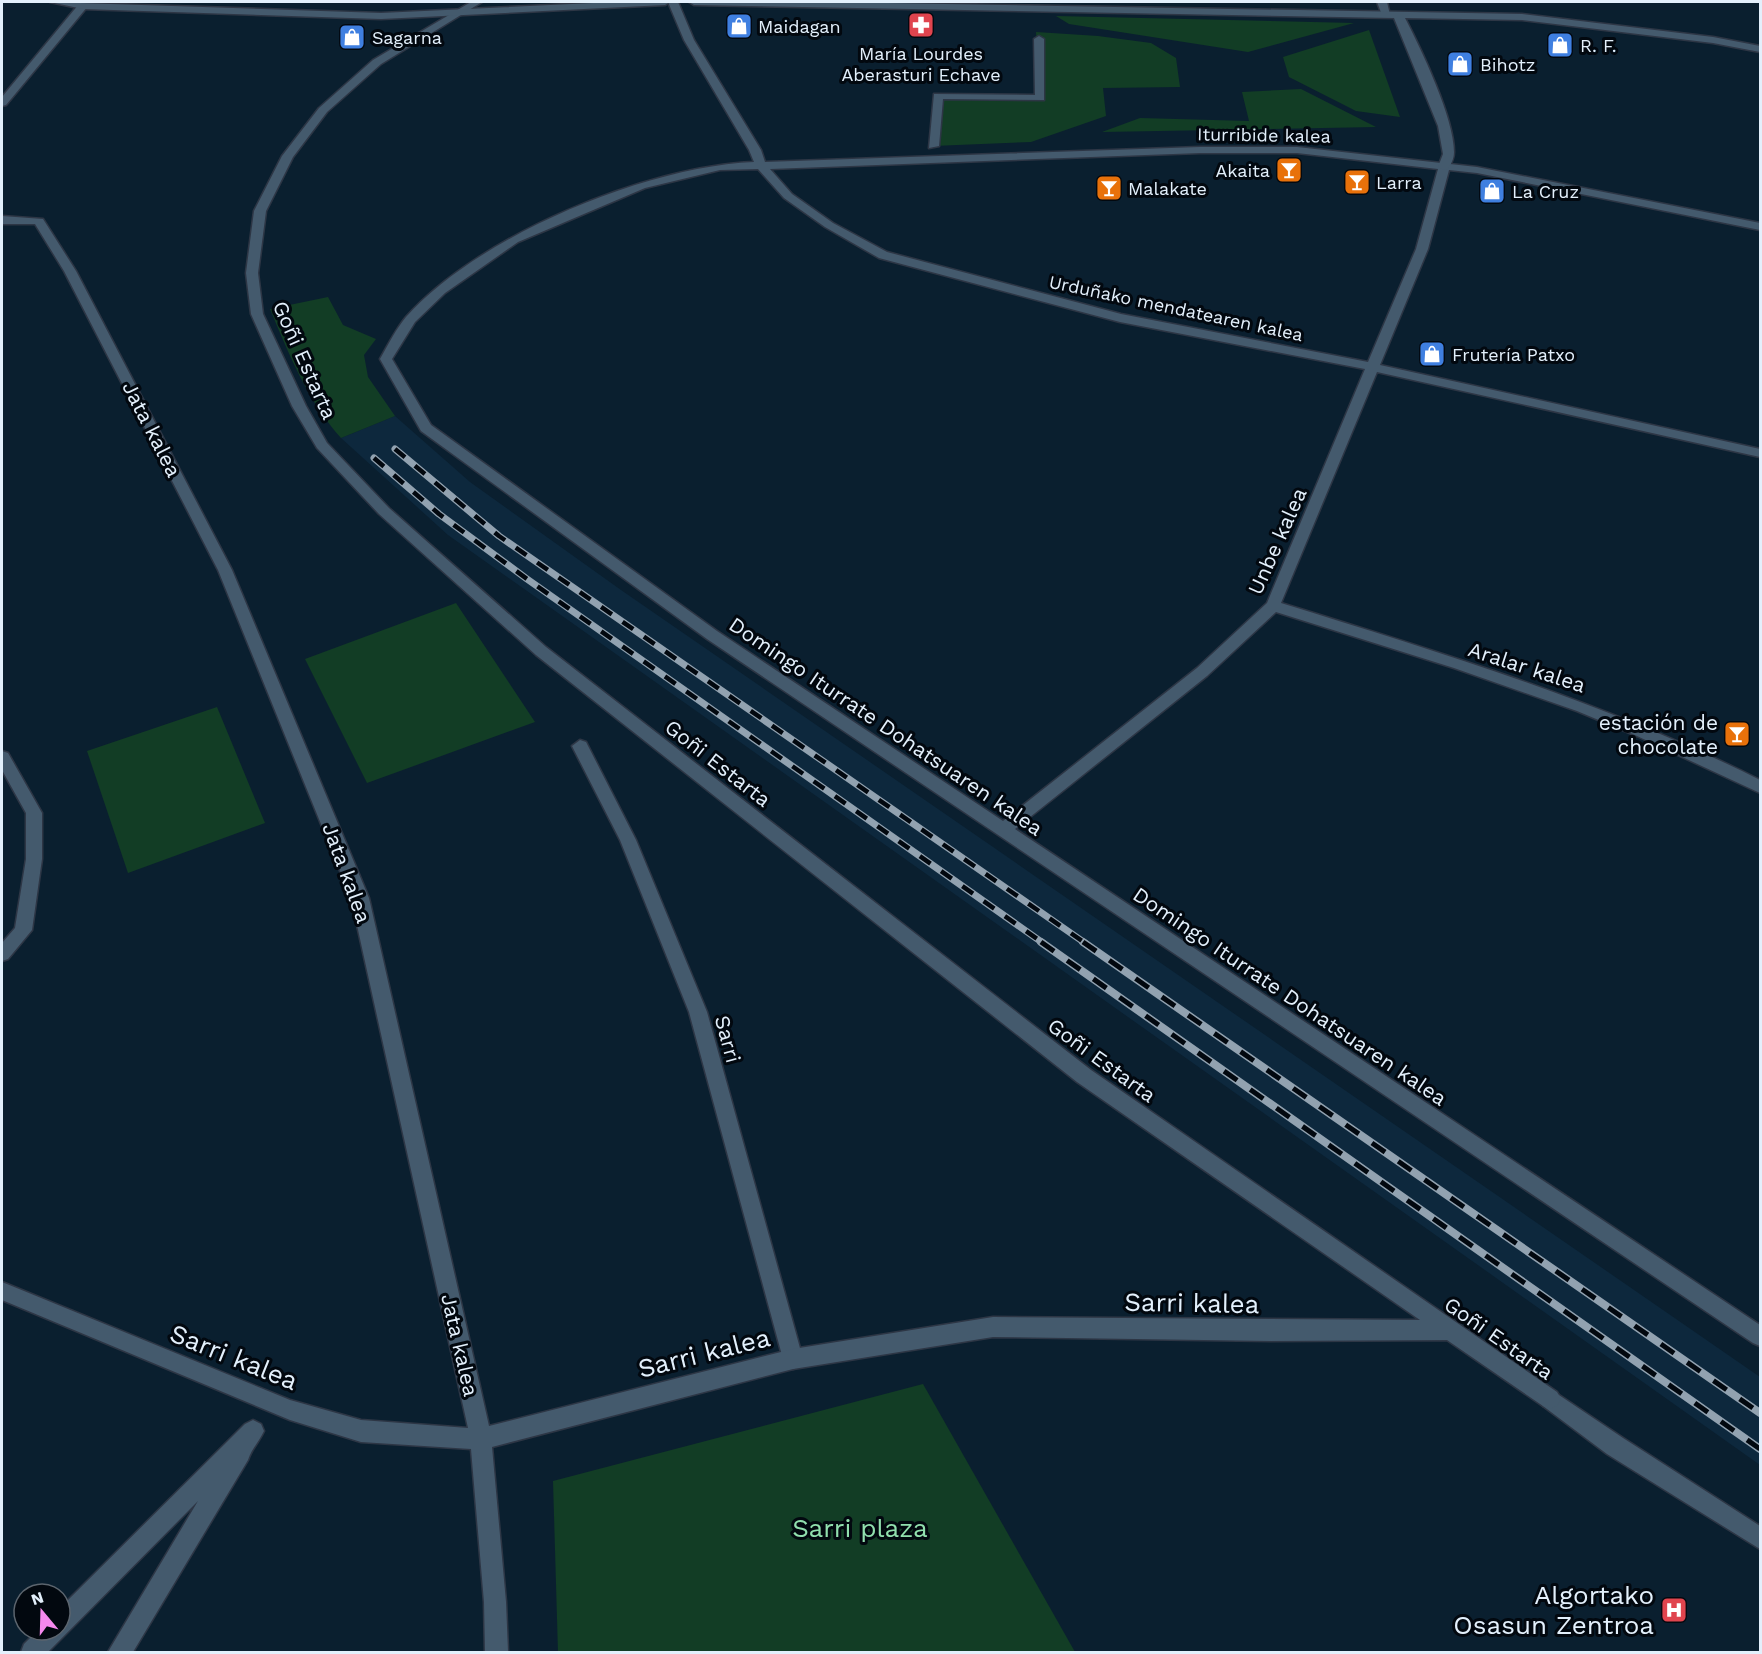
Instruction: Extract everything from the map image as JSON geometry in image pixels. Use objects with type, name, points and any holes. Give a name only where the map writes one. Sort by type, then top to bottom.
[{"type":"street","points":[[55,2],[83,6],[381,16],[665,2]]},
{"type":"street","name":"Goñi Estarta","points":[[477,2],[377,62],[323,110],[288,156],[260,211],[252,273],[257,314],[299,406],[322,445],[384,512],[550,659],[1084,1076],[1615,1446],[1761,1538]]},
{"type":"street","name":"Urduñako mendatearen kalea","points":[[674,2],[689,40],[755,150],[761,166],[788,196],[829,225],[884,255],[1120,318],[1373,367],[1761,453]]},
{"type":"street","points":[[694,2],[1522,17],[1761,49]]},
{"type":"street","name":"Unbe kalea","points":[[1003,830],[1202,672],[1273,606],[1422,249],[1449,153],[1430,89],[1392,13],[1382,2]]},
{"type":"street","points":[[2,103],[83,6]]},
{"type":"street","points":[[933,146],[938,96],[1040,98],[1039,39]]},
{"type":"street","name":"Iturribide kalea","points":[[761,166],[1200,150],[1297,150],[1477,170],[1761,226]]},
{"type":"street","name":"Domingo Iturrate Dohatsuaren kalea","points":[[761,166],[720,167],[641,186],[514,239],[441,290],[410,320],[386,359],[426,428],[712,635],[1761,1336]]},
{"type":"street","name":"Jata kalea","points":[[2,220],[39,221],[76,282],[225,570],[360,898],[481,1439],[495,1602],[496,1653]]},
{"type":"street","name":"Aralar kalea","points":[[1273,606],[1601,713],[1725,768],[1761,787]]},
{"type":"street","name":"Sarri","points":[[580,746],[628,840],[698,1012],[793,1359]]},
{"type":"street","points":[[2,757],[34,813],[34,859],[22,930],[2,954]]},
{"type":"street","name":"Sarri kalea","points":[[2,1291],[300,1413],[361,1431],[481,1439],[793,1359],[993,1327],[1271,1331],[1450,1330]]},
{"type":"street","points":[[72,1612],[253,1431],[120,1653]]},
{"type":"street","points":[[32,1653],[43,1642]]},
{"type":"shaded area","points":[[395,416],[470,482],[621,590],[1760,1377],[1760,1465],[448,535],[341,438]]},
{"type":"green space","points":[[1056,16],[1354,23],[1248,52],[1069,24]]},
{"type":"green space","points":[[1369,30],[1400,117],[1356,111],[1289,77],[1283,57]]},
{"type":"green space","points":[[1036,32],[1098,36],[1151,43],[1176,58],[1180,87],[1103,88],[1106,116],[1031,142],[933,146],[938,96],[1040,98]]},
{"type":"green space","points":[[1301,89],[1376,127],[1102,132],[1140,118],[1249,121],[1242,92]]},
{"type":"green space","points":[[328,297],[343,325],[376,339],[364,355],[368,377],[395,416],[341,438],[309,393],[270,309]]},
{"type":"green space","points":[[456,603],[535,722],[367,783],[305,659]]},
{"type":"green space","points":[[217,707],[265,823],[128,873],[87,751]]},
{"type":"green space","name":"Sarri plaza","points":[[923,1384],[1075,1652],[558,1652],[553,1481]]},
{"type":"railway","points":[[395,449],[499,536],[1085,943]]},
{"type":"railway","points":[[374,458],[439,514],[527,579],[1043,943]]},
{"type":"railway","points":[[1041,942],[1760,1449]]},
{"type":"railway","points":[[1083,942],[1760,1413]]},
{"type":"place","name":"María Lourdes Aberasturi Echave","points":[[921,25]]},
{"type":"place","name":"Maidagan","points":[[739,26]]},
{"type":"place","name":"Sagarna","points":[[352,37]]},
{"type":"place","name":"R. F.","points":[[1560,45]]},
{"type":"place","name":"Bihotz","points":[[1460,64]]},
{"type":"place","name":"Akaita","points":[[1289,170]]},
{"type":"place","name":"Larra","points":[[1357,182]]},
{"type":"place","name":"Malakate","points":[[1109,188]]},
{"type":"place","name":"La Cruz","points":[[1492,191]]},
{"type":"place","name":"Frutería Patxo","points":[[1432,354]]},
{"type":"place","name":"estación de chocolate","points":[[1737,734]]},
{"type":"place","name":"Algortako Osasun Zentroa","points":[[1674,1610]]}]
